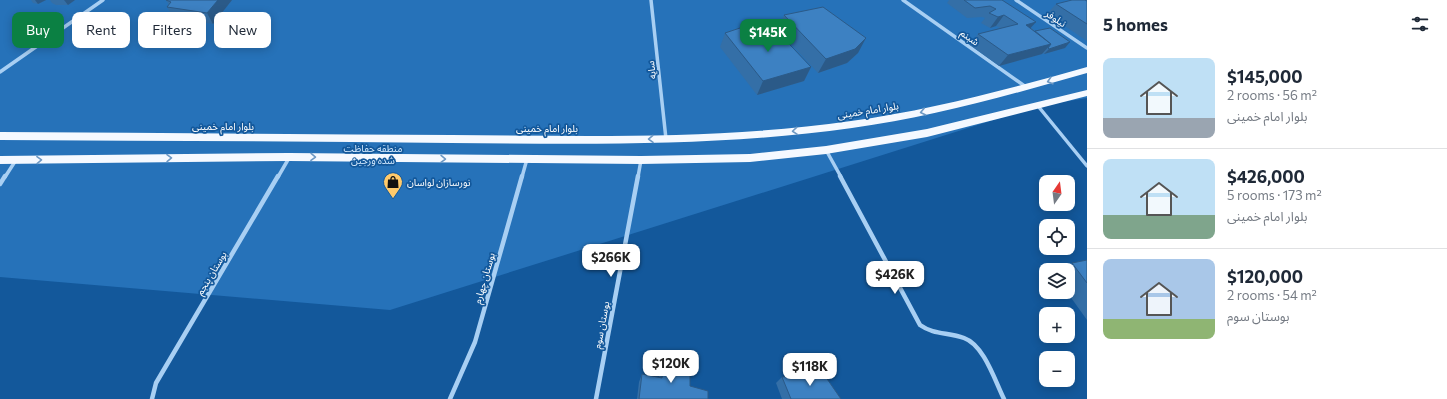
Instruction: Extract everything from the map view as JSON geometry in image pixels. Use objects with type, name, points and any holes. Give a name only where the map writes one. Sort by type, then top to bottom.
[{"type":"main road","name":"بلوار امام خمینی","points":[[0,136],[494,139],[666,139],[735,137],[820,129],[911,115],[1027,87],[1087,70]]},
{"type":"main road","points":[[0,160],[289,157],[528,160],[750,158],[826,150],[927,133],[1087,93]]},
{"type":"street","points":[[0,72],[103,0]]},
{"type":"street","name":"سایه","points":[[651,0],[666,139]]},
{"type":"street","name":"شبنم","points":[[903,0],[1027,87]]},
{"type":"street","name":"نیلوفر","points":[[1016,0],[1087,48]]},
{"type":"street","points":[[1038,106],[1087,166]]},
{"type":"street","points":[[826,150],[920,325],[932,334],[964,338],[973,342],[980,350],[1004,399]]},
{"type":"street","name":"بوستان پنجم","points":[[152,399],[156,383],[289,157]]},
{"type":"street","points":[[0,184],[17,160]]},
{"type":"street","name":"بوستان چهارم","points":[[450,399],[476,342],[528,160]]},
{"type":"street","name":"بوستان سوم","points":[[596,399],[642,160]]},
{"type":"green space","name":"منطقه حفاظت شده ورجین","points":[[0,0],[1087,0],[1087,98],[1038,106],[390,310],[0,277]]},
{"type":"building","points":[[166,0],[218,0],[207,13],[167,7],[171,2]]},
{"type":"building","points":[[964,0],[1002,0],[1036,22],[1026,25],[1051,44],[1008,55],[978,34],[1018,24],[1004,15],[998,17],[989,13],[996,9],[990,6],[975,8]]},
{"type":"building","points":[[1072,0],[1087,1],[1087,24],[1056,4]]},
{"type":"building","points":[[823,7],[866,38],[855,49],[826,59],[784,15]]},
{"type":"building","points":[[740,28],[749,35],[775,29],[811,67],[763,81],[725,33]]},
{"type":"building","points":[[1050,28],[1070,42],[1049,49],[1048,48],[1051,44],[1035,31]]},
{"type":"building","points":[[1087,260],[1087,283],[1075,267],[1075,263],[1072,263]]},
{"type":"building","points":[[664,358],[690,365],[690,386],[708,391],[708,399],[639,399],[642,374],[662,378]]},
{"type":"building","points":[[823,373],[841,399],[791,399],[782,377]]},
{"type":"place","name":"نورسازان لواسان","points":[[393,199]]}]
